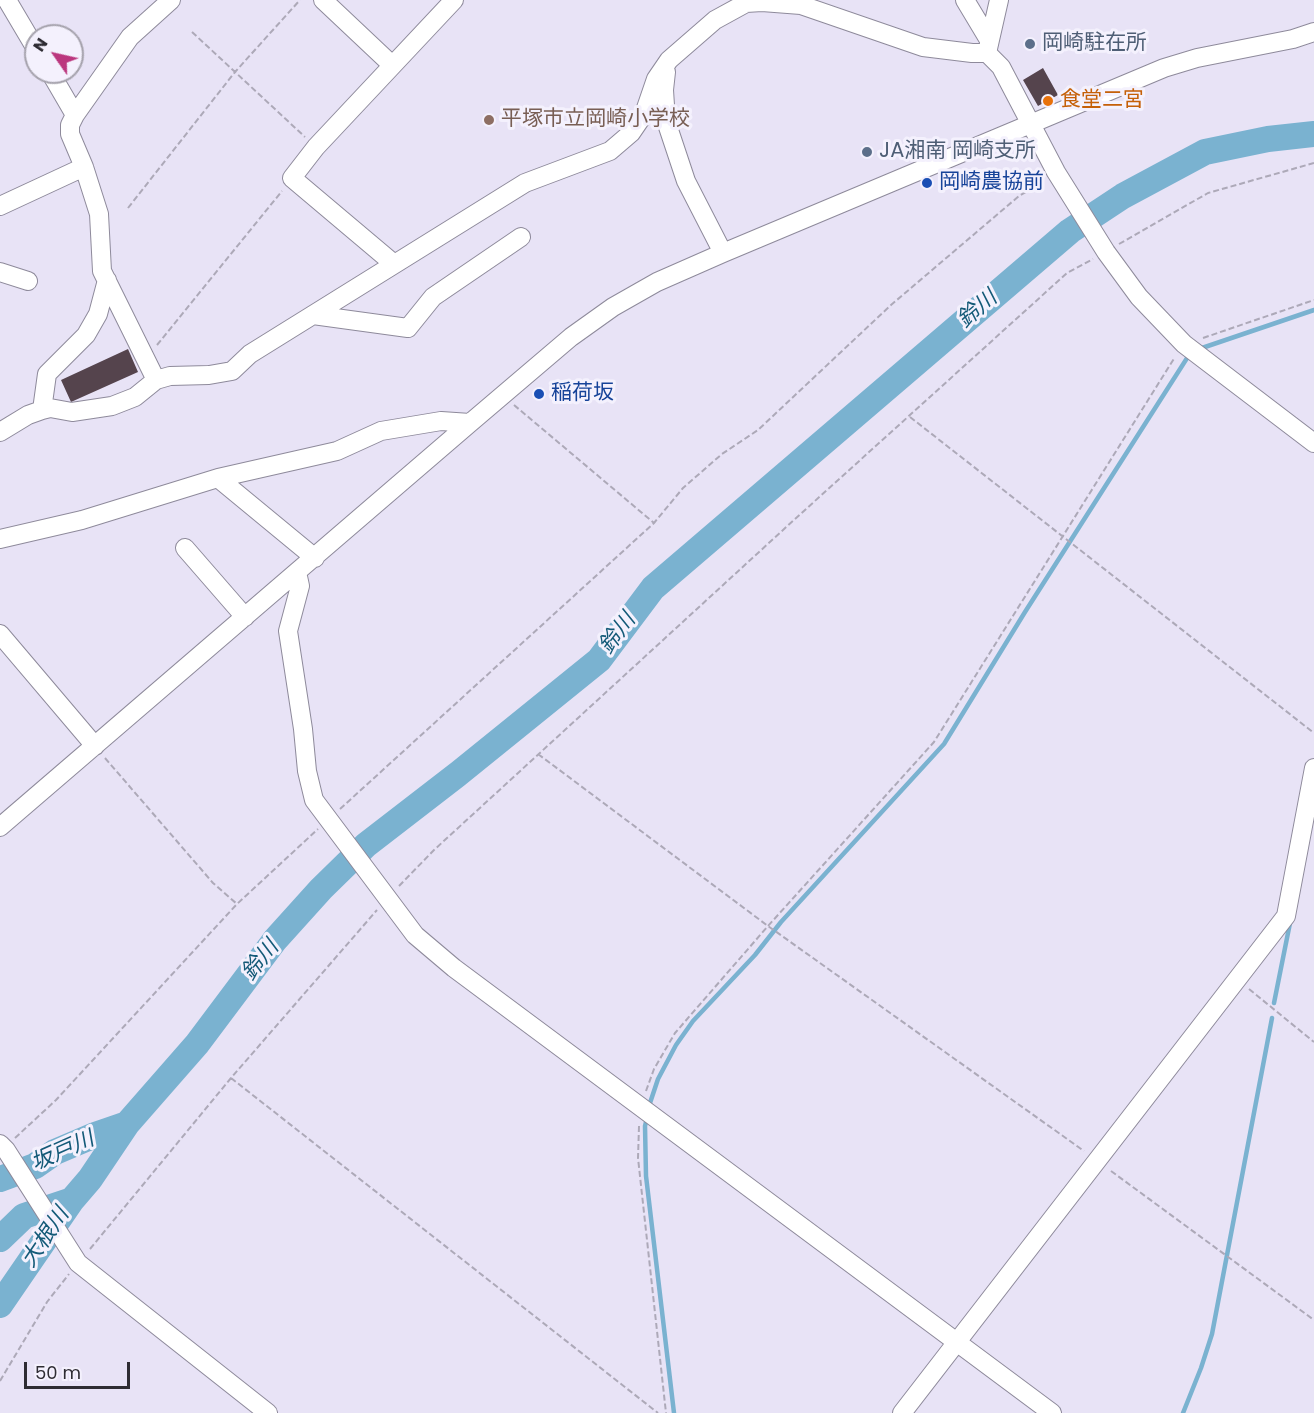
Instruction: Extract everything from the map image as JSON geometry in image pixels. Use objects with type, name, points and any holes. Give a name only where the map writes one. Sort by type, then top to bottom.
[{"type":"street","points":[[7,0],[24,29]]},
{"type":"street","points":[[323,0],[392,65]]},
{"type":"street","points":[[394,264],[292,178],[316,147],[454,0]]},
{"type":"street","points":[[965,0],[1056,172],[1106,252],[1139,297],[1184,344],[1314,443]]},
{"type":"street","points":[[988,46],[999,0]]},
{"type":"street","points":[[156,380],[102,271],[99,214],[84,167],[70,134],[70,125],[130,37],[166,1]]},
{"type":"street","points":[[0,432],[28,415],[50,408],[72,412],[112,406],[135,397],[156,380],[170,376],[209,375],[232,371],[250,354],[525,183],[610,151],[631,133],[644,114],[656,79],[669,60],[715,21],[754,1],[801,5],[923,48],[972,53],[988,46]]},
{"type":"street","points":[[0,827],[571,337],[613,307],[657,282],[723,253],[1164,68],[1197,58],[1293,39],[1314,32]]},
{"type":"street","points":[[669,60],[664,90],[666,121],[687,181],[723,253]]},
{"type":"street","points":[[57,84],[75,115]]},
{"type":"street","points":[[0,206],[84,167]]},
{"type":"street","points":[[314,315],[408,328],[433,297],[521,237]]},
{"type":"street","points":[[0,272],[28,281]]},
{"type":"street","points":[[42,410],[47,374],[86,335],[98,314],[107,280]]},
{"type":"street","points":[[0,538],[82,520],[218,478],[337,451],[381,431],[441,421],[470,423]]},
{"type":"street","points":[[218,478],[315,558]]},
{"type":"street","points":[[185,548],[245,617]]},
{"type":"street","points":[[297,572],[300,586],[288,631],[307,771],[314,800],[415,935],[454,968],[1052,1413]]},
{"type":"street","points":[[0,634],[95,746]]},
{"type":"street","points":[[902,1413],[1286,916],[1314,768]]},
{"type":"street","points":[[1,1145],[78,1263],[268,1413]]},
{"type":"path","points":[[128,207],[235,72],[300,0]]},
{"type":"path","points":[[192,32],[316,147]]},
{"type":"path","points":[[0,1381],[47,1302],[78,1263],[231,1078],[388,898],[434,850],[803,511],[1067,273],[1208,193],[1314,163]]},
{"type":"path","points":[[1,1145],[16,1137],[56,1100],[237,903],[654,524],[683,488],[722,454],[758,430],[891,305],[1019,196],[1056,172]]},
{"type":"path","points":[[146,358],[292,178]]},
{"type":"path","points":[[666,1413],[638,1158],[639,1129],[646,1090],[654,1069],[675,1033],[934,741],[1184,344],[1314,300]]},
{"type":"path","points":[[503,396],[654,524]]},
{"type":"path","points":[[909,417],[1314,733]]},
{"type":"path","points":[[95,746],[213,883],[237,903]]},
{"type":"path","points":[[538,754],[768,926],[1096,1160],[1314,1320]]},
{"type":"path","points":[[1237,980],[1314,1042]]},
{"type":"path","points":[[231,1078],[658,1413]]},
{"type":"building","points":[[1043,68],[1058,95],[1038,106],[1023,80]]},
{"type":"building","points":[[128,349],[138,372],[71,402],[61,380]]},
{"type":"waterway","name":"鈴川","points":[[0,1305],[127,1124],[197,1044],[275,940],[321,889],[366,845],[599,660],[653,588],[1070,231],[1123,196],[1205,152],[1268,139],[1314,134]]},
{"type":"waterway","points":[[1199,349],[1314,310]]},
{"type":"waterway","points":[[649,1106],[658,1079],[676,1045],[693,1021],[944,744],[1025,612],[1189,355]]},
{"type":"waterway","points":[[1274,1003],[1290,923]]},
{"type":"waterway","points":[[1183,1413],[1212,1334],[1272,1018]]},
{"type":"waterway","points":[[647,1118],[645,1126],[646,1176],[674,1413]]},
{"type":"waterway","name":"坂戸川","points":[[0,1179],[35,1166],[55,1152],[127,1124]]},
{"type":"waterway","name":"鈴川","points":[[0,1239],[24,1216],[69,1201]]},
{"type":"place","name":"岡崎駐在所","points":[[1030,44]]},
{"type":"place","name":"食堂二宮","points":[[1048,101]]},
{"type":"place","name":"平塚市立岡崎小学校","points":[[489,120]]},
{"type":"place","name":"JA湘南 岡崎支所","points":[[867,152]]},
{"type":"place","name":"岡崎農協前","points":[[927,183]]},
{"type":"place","name":"稲荷坂","points":[[539,394]]},
{"type":"water label","name":"大根川","points":[[46,1238]]}]
